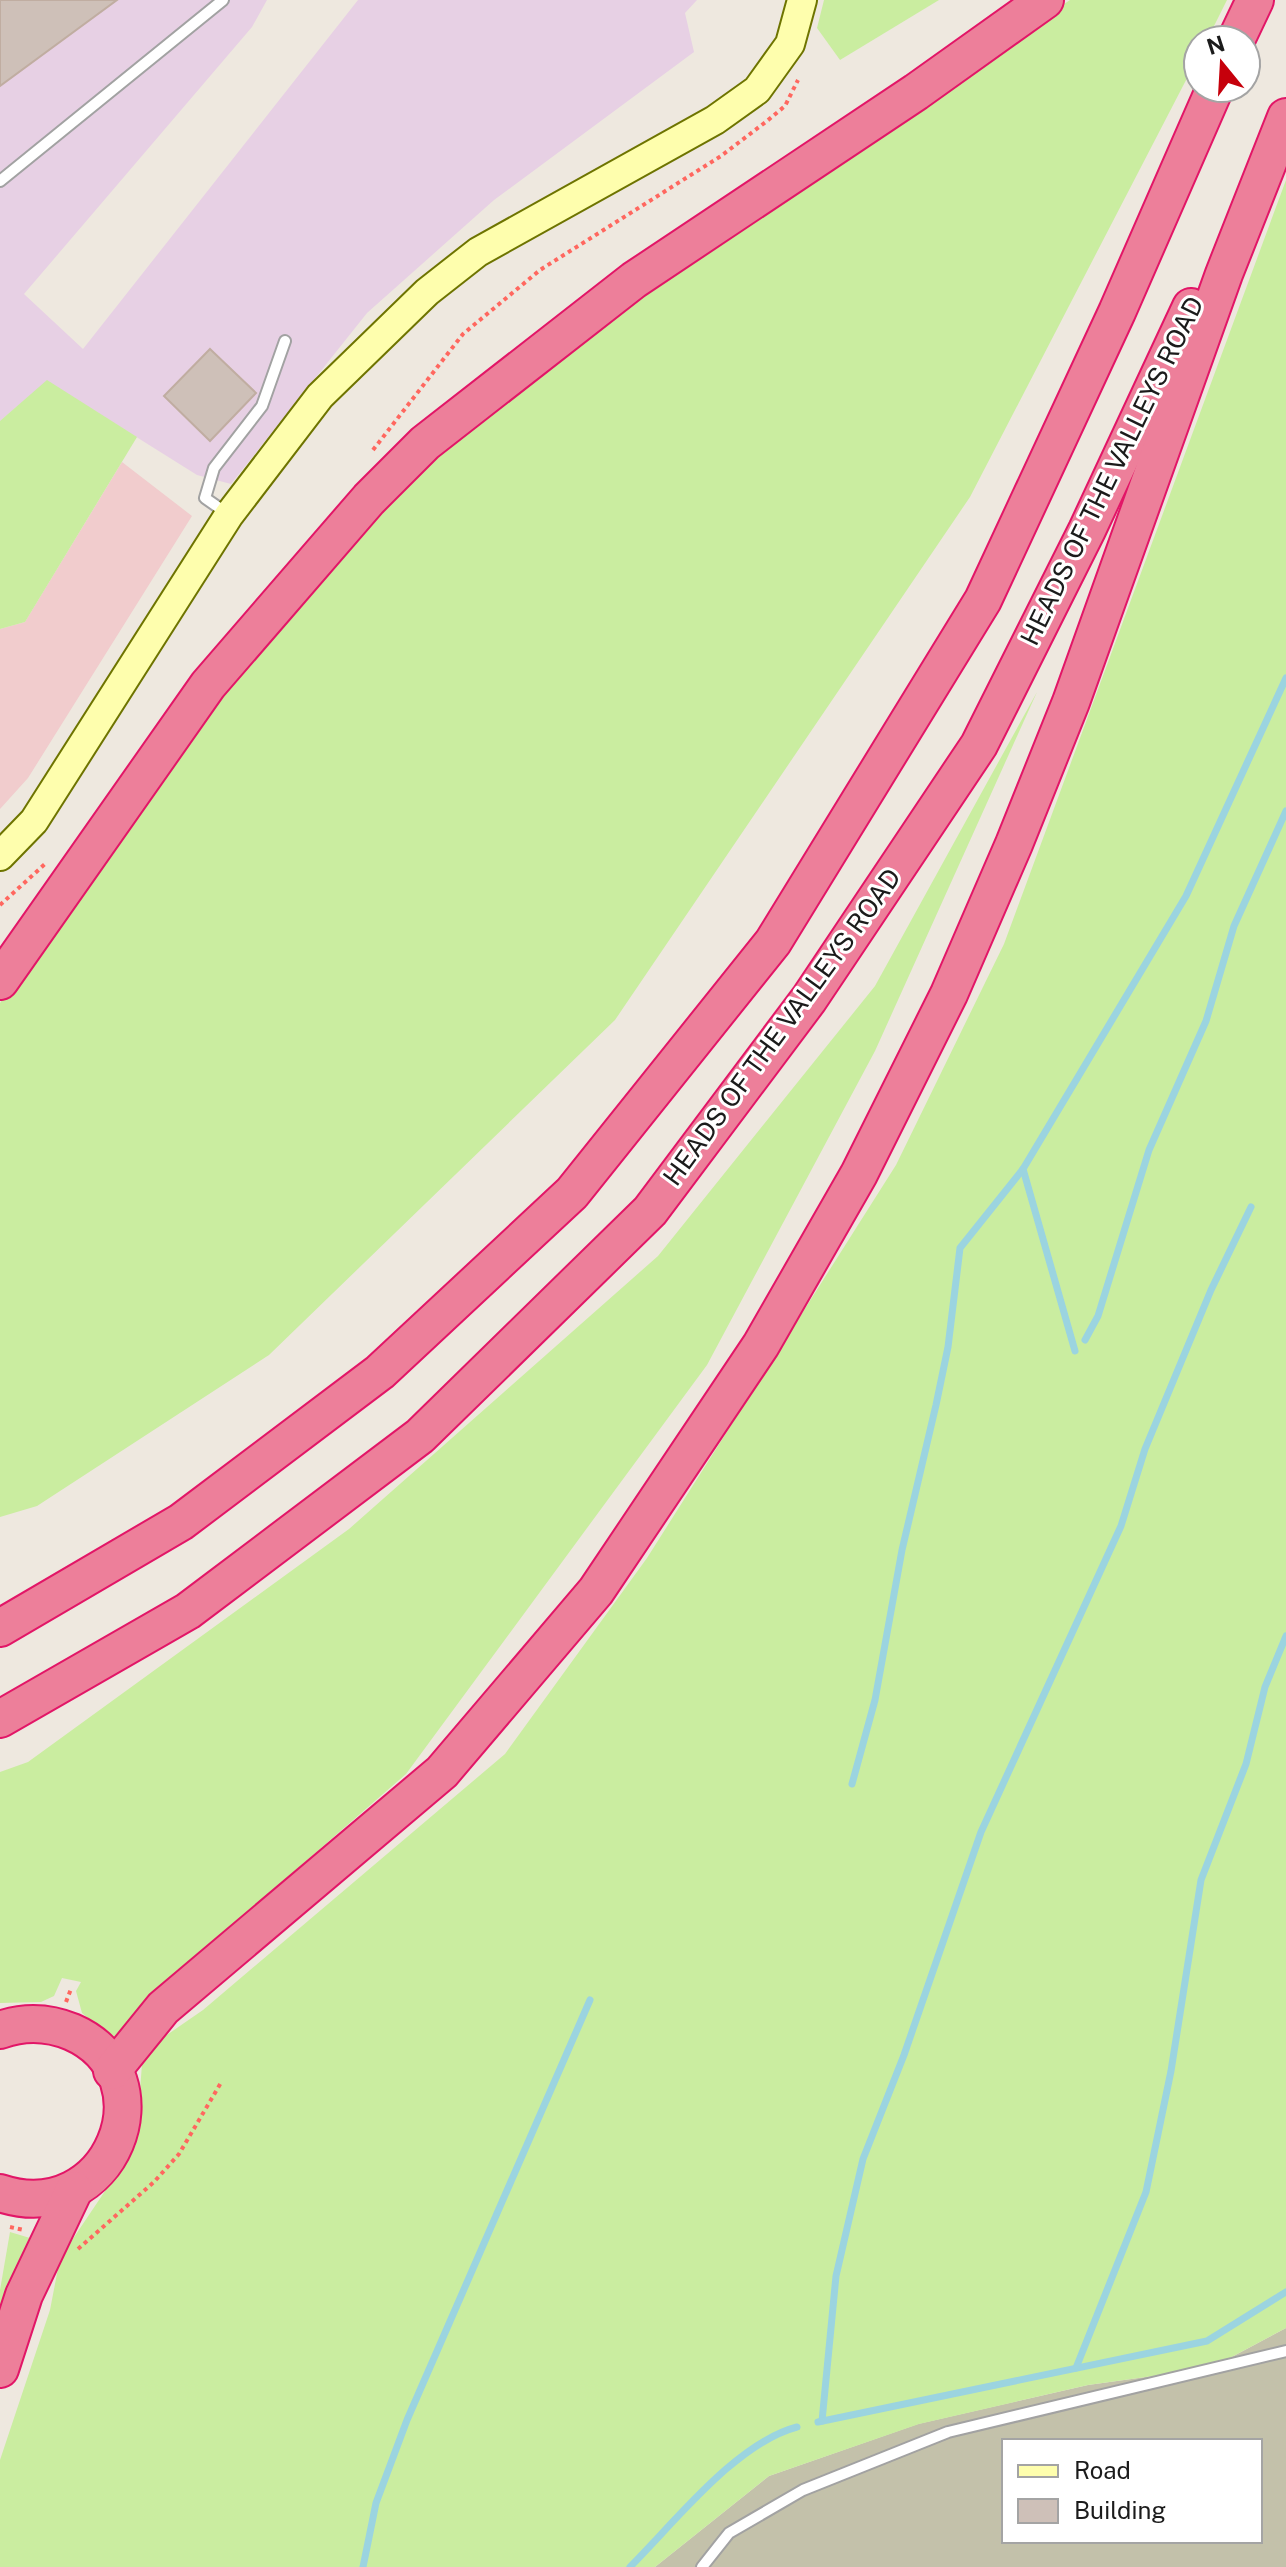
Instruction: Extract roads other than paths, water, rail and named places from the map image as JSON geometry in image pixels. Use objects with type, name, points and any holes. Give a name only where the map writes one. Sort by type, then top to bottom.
[{"type":"highway","points":[[0,981],[208,685],[369,499],[425,443],[634,280],[916,92],[1045,0]]},
{"type":"highway","points":[[1244,24],[1255,0]]},
{"type":"highway","name":"HEADS OF THE VALLEYS ROAD","points":[[0,1719],[188,1611],[420,1436],[650,1211],[809,999],[979,745],[1087,530],[1286,103]]},
{"type":"highway","points":[[0,1628],[181,1522],[380,1372],[572,1193],[773,942],[983,600],[1117,312],[1208,104]]},
{"type":"highway","points":[[112,2071],[163,2008],[442,1772],[596,1591],[761,1345],[859,1174],[949,994],[1009,857],[1071,702],[1219,289],[1286,117]]},
{"type":"highway","points":[[0,2030],[35,2023],[57,2026],[79,2036],[98,2051],[112,2071],[122,2104],[118,2138],[102,2169],[74,2190],[47,2200],[19,2200],[0,2193]]},
{"type":"highway","points":[[0,2369],[24,2295],[74,2190]]},
{"type":"street","points":[[0,856],[34,821],[229,515],[320,396],[427,292],[478,252],[715,120],[757,90],[790,44],[802,0]]},
{"type":"lane","points":[[0,181],[223,0]]},
{"type":"lane","points":[[229,515],[205,498],[214,468],[262,406],[285,341]]},
{"type":"lane","points":[[702,2567],[729,2533],[803,2490],[948,2432],[1286,2351]]},
{"type":"waterway","points":[[852,1784],[875,1700],[902,1550],[948,1347],[960,1248],[1023,1169],[1186,896],[1286,678]]},
{"type":"waterway","points":[[1085,1340],[1098,1316],[1149,1150],[1206,1021],[1234,926],[1286,811]]},
{"type":"waterway","points":[[1023,1169],[1075,1351]]},
{"type":"waterway","points":[[822,2421],[836,2276],[863,2159],[904,2055],[981,1832],[1121,1526],[1145,1449],[1211,1290],[1251,1207]]},
{"type":"waterway","points":[[1076,2368],[1146,2192],[1171,2071],[1201,1880],[1246,1764],[1265,1687],[1286,1636]]},
{"type":"waterway","points":[[363,2567],[376,2503],[407,2420],[590,2000]]},
{"type":"waterway","points":[[818,2422],[1207,2341],[1286,2292]]},
{"type":"waterway","points":[[630,2567],[729,2466],[774,2436],[797,2427]]}]
